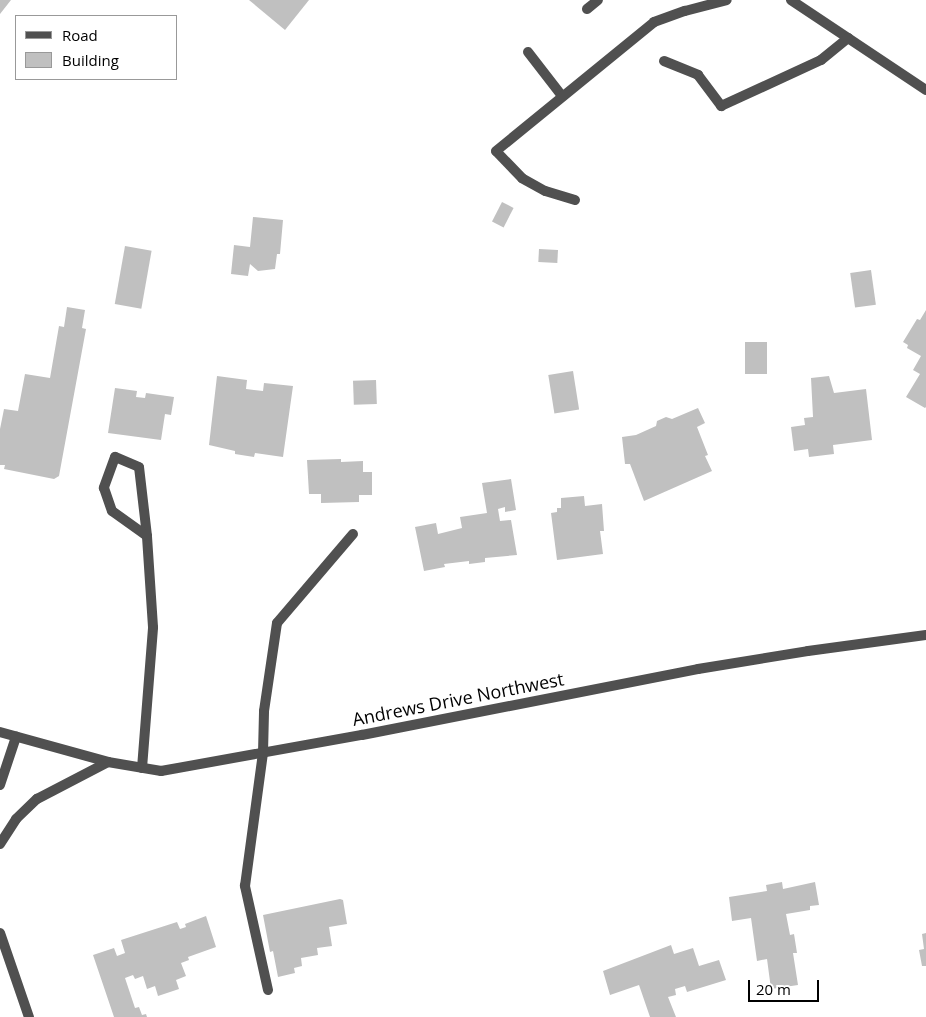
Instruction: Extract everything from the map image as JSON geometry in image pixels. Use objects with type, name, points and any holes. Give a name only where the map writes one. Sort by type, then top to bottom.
[{"type":"street","points":[[586,9],[598,0]]},
{"type":"street","points":[[575,200],[545,191],[522,178],[496,151],[654,22],[685,11],[727,0]]},
{"type":"street","points":[[791,0],[926,90]]},
{"type":"street","points":[[664,61],[698,75],[721,106],[821,60],[848,38]]},
{"type":"street","points":[[528,52],[562,96]]},
{"type":"street","points":[[142,768],[153,626],[147,536],[139,467],[114,457],[104,488],[112,511],[147,536]]},
{"type":"street","points":[[268,990],[244,886],[263,753],[264,711],[277,623],[353,534]]},
{"type":"street","name":"Andrews Drive Northwest","points":[[0,732],[108,762],[161,770],[263,753],[698,669],[808,651],[926,635]]},
{"type":"street","points":[[0,785],[16,737]]},
{"type":"street","points":[[0,844],[16,819],[37,799],[108,762]]},
{"type":"street","points":[[0,933],[29,1017]]},
{"type":"building","points":[[0,0],[11,0],[0,14]]},
{"type":"building","points":[[249,0],[309,0],[285,30]]},
{"type":"building","points":[[502,202],[514,208],[504,228],[492,222]]},
{"type":"building","points":[[253,217],[283,220],[280,254],[277,254],[275,269],[258,271],[250,264],[248,276],[231,274],[234,245],[250,247]]},
{"type":"building","points":[[125,246],[152,251],[141,309],[115,304]]},
{"type":"building","points":[[539,249],[558,250],[557,263],[538,262]]},
{"type":"building","points":[[871,270],[876,305],[855,308],[850,273]]},
{"type":"building","points":[[67,307],[85,310],[82,328],[86,329],[59,476],[54,479],[4,469],[5,465],[0,465],[0,429],[4,409],[18,411],[25,374],[50,378],[59,326],[64,327]]},
{"type":"building","points":[[926,310],[925,408],[906,397],[920,374],[913,370],[921,356],[907,348],[908,345],[903,342],[917,319],[920,320]]},
{"type":"building","points":[[745,342],[767,342],[767,374],[745,374]]},
{"type":"building","points":[[573,371],[579,410],[554,413],[548,375]]},
{"type":"building","points":[[217,376],[247,380],[246,389],[263,391],[264,383],[293,386],[283,457],[255,453],[254,457],[235,454],[235,451],[209,445]]},
{"type":"building","points":[[829,376],[834,393],[866,389],[872,440],[833,445],[834,454],[809,457],[808,449],[794,451],[791,427],[805,425],[804,418],[813,417],[811,378]]},
{"type":"building","points":[[376,380],[377,404],[354,405],[353,381]]},
{"type":"building","points":[[115,388],[137,391],[136,397],[145,398],[146,393],[174,397],[171,415],[165,414],[161,440],[108,433]]},
{"type":"building","points":[[698,408],[705,423],[697,427],[708,455],[705,456],[712,471],[644,501],[630,464],[625,464],[622,437],[636,435],[656,426],[657,421],[666,417],[672,419]]},
{"type":"building","points":[[341,459],[341,462],[363,461],[363,472],[372,472],[372,495],[359,495],[359,502],[321,503],[321,494],[309,494],[307,460]]},
{"type":"building","points":[[511,479],[516,510],[505,512],[505,507],[498,509],[500,521],[511,520],[517,555],[485,558],[485,562],[469,564],[469,561],[444,564],[445,567],[424,571],[415,527],[436,523],[438,534],[462,528],[460,517],[487,513],[482,483]]},
{"type":"building","points":[[584,496],[585,506],[602,504],[604,531],[600,531],[603,554],[557,560],[551,513],[557,512],[557,508],[561,508],[561,498]]},
{"type":"building","points":[[782,882],[783,889],[815,882],[819,905],[810,906],[810,910],[786,914],[790,935],[794,934],[797,953],[793,953],[798,985],[771,989],[767,959],[757,961],[751,918],[732,921],[729,897],[767,891],[766,885]]},
{"type":"building","points":[[340,899],[343,900],[347,924],[329,927],[332,946],[317,948],[318,955],[301,958],[302,966],[294,968],[295,973],[278,977],[273,951],[270,952],[263,915]]},
{"type":"building","points":[[206,916],[216,947],[188,957],[189,960],[181,963],[186,976],[176,980],[179,989],[158,996],[155,986],[147,989],[143,976],[135,979],[133,975],[125,978],[135,1008],[139,1007],[142,1015],[146,1014],[147,1017],[114,1017],[93,955],[114,948],[117,956],[125,953],[121,940],[177,922],[180,929],[186,927],[185,924]]},
{"type":"building","points":[[926,933],[926,966],[922,966],[919,950],[924,949],[922,934]]},
{"type":"building","points":[[671,945],[674,954],[693,948],[699,966],[719,960],[726,980],[687,992],[685,986],[675,989],[676,995],[668,997],[676,1017],[650,1017],[639,985],[610,995],[603,971]]}]
